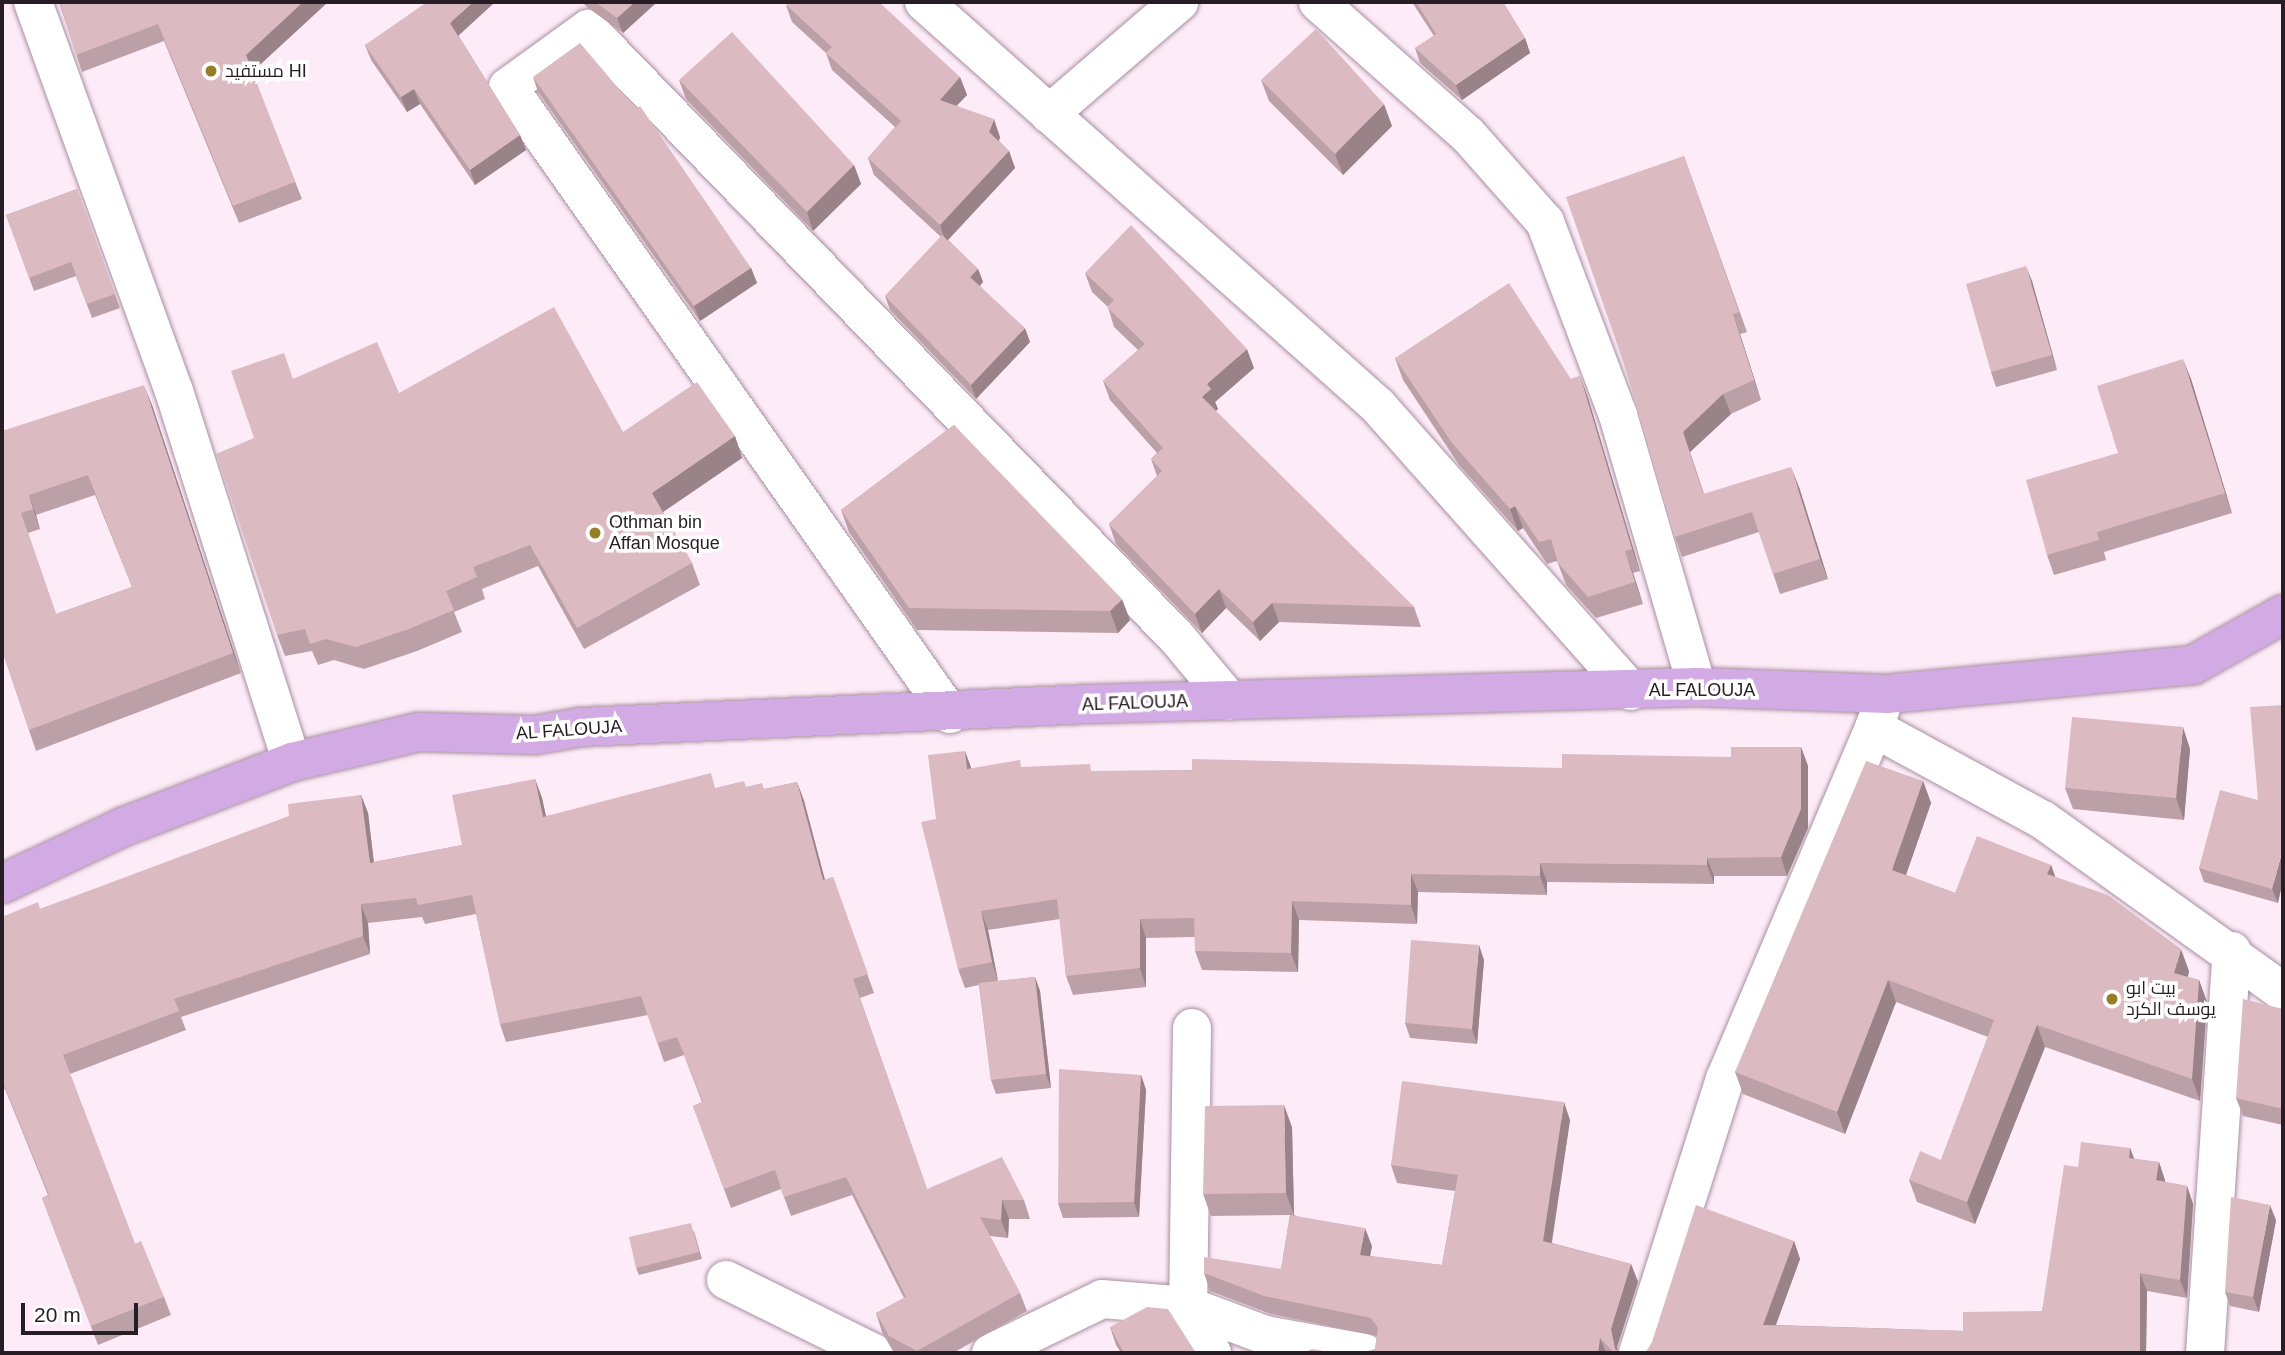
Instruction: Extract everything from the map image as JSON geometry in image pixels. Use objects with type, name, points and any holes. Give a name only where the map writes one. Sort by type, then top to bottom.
[{"type":"main road","name":"AL FALOUJA","points":[[2,882],[123,827],[292,762],[419,732],[535,735],[581,727],[950,714],[1229,700],[1631,691],[1697,687],[1880,711],[2193,665],[2283,614]]},
{"type":"street","points":[[33,2],[174,391],[292,762]]},
{"type":"street","points":[[923,2],[1378,406],[1631,691]]},
{"type":"street","points":[[1049,114],[1180,2]]},
{"type":"street","points":[[1318,2],[1468,135],[1545,222],[1618,415],[1697,687]]},
{"type":"street","points":[[950,714],[508,87],[588,29],[1178,639],[1229,700]]},
{"type":"street","points":[[1638,1353],[1725,1079],[1880,711],[2232,951],[2283,992]]},
{"type":"street","points":[[2205,1353],[2232,951]]},
{"type":"street","points":[[1192,1028],[1188,1306],[1212,1353]]},
{"type":"street","points":[[726,1280],[874,1353]]},
{"type":"street","points":[[991,1353],[1102,1299],[1188,1306],[1265,1335],[1364,1353]]},
{"type":"building","points":[[60,2],[303,2],[246,55],[295,182],[233,206],[158,24],[76,55]]},
{"type":"building","points":[[427,2],[473,2],[450,23],[520,135],[470,170],[414,89],[401,97],[365,45]]},
{"type":"building","points":[[595,2],[635,2],[617,18]]},
{"type":"building","points":[[789,2],[879,2],[960,77],[940,100],[994,119],[989,132],[1009,151],[940,225],[868,158],[901,121],[826,53],[832,47],[786,5]]},
{"type":"building","points":[[1416,2],[1503,2],[1525,38],[1456,85],[1415,48],[1436,34]]},
{"type":"building","points":[[1316,29],[1384,104],[1335,154],[1261,80]]},
{"type":"building","points":[[732,32],[854,165],[807,212],[679,80]]},
{"type":"building","points":[[580,43],[636,109],[640,106],[751,268],[694,306],[533,77]]},
{"type":"building","points":[[1684,156],[1739,312],[1733,314],[1754,380],[1723,394],[1683,432],[1703,494],[1791,467],[1820,559],[1773,574],[1752,512],[1675,537],[1624,364],[1566,197]]},
{"type":"building","points":[[77,189],[115,294],[87,304],[71,262],[29,278],[6,215]]},
{"type":"building","points":[[1131,225],[1247,349],[1207,384],[1211,389],[1202,397],[1414,607],[1272,603],[1253,622],[1219,589],[1195,614],[1109,524],[1162,471],[1151,459],[1163,448],[1103,381],[1145,344],[1107,307],[1114,300],[1085,273]]},
{"type":"building","points":[[942,235],[978,269],[970,277],[1025,328],[971,385],[885,296]]},
{"type":"building","points":[[2026,266],[2052,355],[1991,372],[1966,284]]},
{"type":"building","points":[[1509,283],[1571,379],[1580,376],[1632,549],[1625,551],[1635,582],[1588,597],[1558,563],[1551,539],[1539,542],[1515,506],[1510,509],[1452,443],[1395,358]]},
{"type":"building","points":[[554,307],[623,432],[697,382],[735,436],[652,493],[692,563],[577,628],[530,545],[473,567],[477,577],[446,591],[454,610],[409,629],[356,647],[326,639],[310,644],[305,629],[277,635],[216,454],[254,438],[231,371],[284,353],[293,379],[377,342],[399,393]]},
{"type":"building","points":[[2183,359],[2225,493],[2097,532],[2099,540],[2047,555],[2026,480],[2118,453],[2097,386]]},
{"type":"building","points":[[144,385],[233,653],[29,730],[2,650],[2,431]],"holes":[[[88,475],[132,587],[56,614],[21,513],[33,509],[29,495]]]},
{"type":"building","points":[[954,425],[1122,599],[1110,611],[909,608],[841,510]]},
{"type":"building","points":[[2283,705],[2283,849],[2272,889],[2199,868],[2220,790],[2258,800],[2250,707]]},
{"type":"building","points":[[2072,717],[2183,727],[2176,798],[2065,788]]},
{"type":"building","points":[[1731,747],[1801,747],[1801,809],[1781,857],[1707,858],[1707,865],[1540,863],[1540,876],[1411,874],[1411,905],[1292,901],[1291,953],[1195,951],[1194,918],[1140,919],[1140,968],[1066,976],[1057,899],[981,911],[992,962],[958,969],[921,822],[936,819],[928,755],[965,751],[967,769],[1020,760],[1021,767],[1090,764],[1091,771],[1192,771],[1192,759],[1562,768],[1562,754],[1731,757]]},
{"type":"building","points":[[1866,761],[1923,781],[1892,870],[1955,893],[1977,836],[2051,865],[2047,874],[2108,895],[2181,949],[2174,973],[2199,980],[2192,1079],[2037,1025],[1967,1202],[1909,1180],[1920,1151],[1941,1160],[1994,1020],[1888,980],[1837,1112],[1735,1072]]},
{"type":"building","points":[[711,773],[715,788],[744,781],[746,787],[762,783],[764,789],[797,782],[823,880],[833,877],[868,974],[853,979],[927,1189],[1002,1157],[1024,1200],[1002,1200],[1001,1220],[980,1217],[1020,1293],[917,1351],[889,1336],[876,1313],[906,1297],[846,1177],[784,1197],[775,1170],[724,1189],[693,1106],[703,1102],[677,1037],[657,1043],[641,996],[500,1024],[472,895],[418,905],[416,898],[361,904],[363,936],[174,999],[179,1011],[63,1055],[135,1244],[141,1241],[164,1297],[91,1326],[42,1198],[49,1195],[2,1080],[2,917],[38,902],[40,909],[289,816],[288,804],[361,795],[370,863],[462,845],[452,795],[535,779],[543,817]]},
{"type":"building","points":[[1411,940],[1479,945],[1472,1029],[1405,1023]]},
{"type":"building","points":[[1035,977],[1046,1074],[991,1080],[979,983]]},
{"type":"building","points":[[2243,999],[2283,1009],[2283,1109],[2236,1098]]},
{"type":"building","points":[[1059,1069],[1141,1075],[1134,1202],[1058,1203]]},
{"type":"building","points":[[1402,1081],[1564,1102],[1543,1241],[1631,1264],[1611,1329],[1615,1349],[1621,1353],[1614,1353],[1600,1338],[1598,1353],[1363,1353],[1375,1349],[1378,1328],[1371,1318],[1264,1296],[1204,1273],[1204,1257],[1281,1269],[1290,1215],[1365,1228],[1360,1255],[1442,1265],[1458,1175],[1391,1165]]},
{"type":"building","points":[[1284,1105],[1286,1193],[1203,1194],[1205,1106]]},
{"type":"building","points":[[2081,1142],[2130,1148],[2129,1158],[2159,1162],[2156,1180],[2187,1186],[2180,1280],[2140,1273],[2140,1353],[1638,1353],[1646,1352],[1652,1342],[1696,1205],[1794,1241],[1763,1325],[1963,1331],[1963,1312],[2042,1311],[2064,1165],[2078,1167]]},
{"type":"building","points":[[2231,1197],[2270,1205],[2253,1297],[2225,1292]]},
{"type":"building","points":[[691,1223],[699,1252],[636,1268],[629,1237]]},
{"type":"building","points":[[1147,1307],[1168,1309],[1196,1353],[1124,1353],[1110,1327]]},
{"type":"building","points":[[1312,1349],[1335,1353],[1303,1353]]},
{"type":"place","name":"مستفيد HI","points":[[211,71]]},
{"type":"place","name":"Othman bin Affan Mosque","points":[[595,533]]},
{"type":"place","name":"بيت ابو يوسف الكرد","points":[[2112,999]]}]
